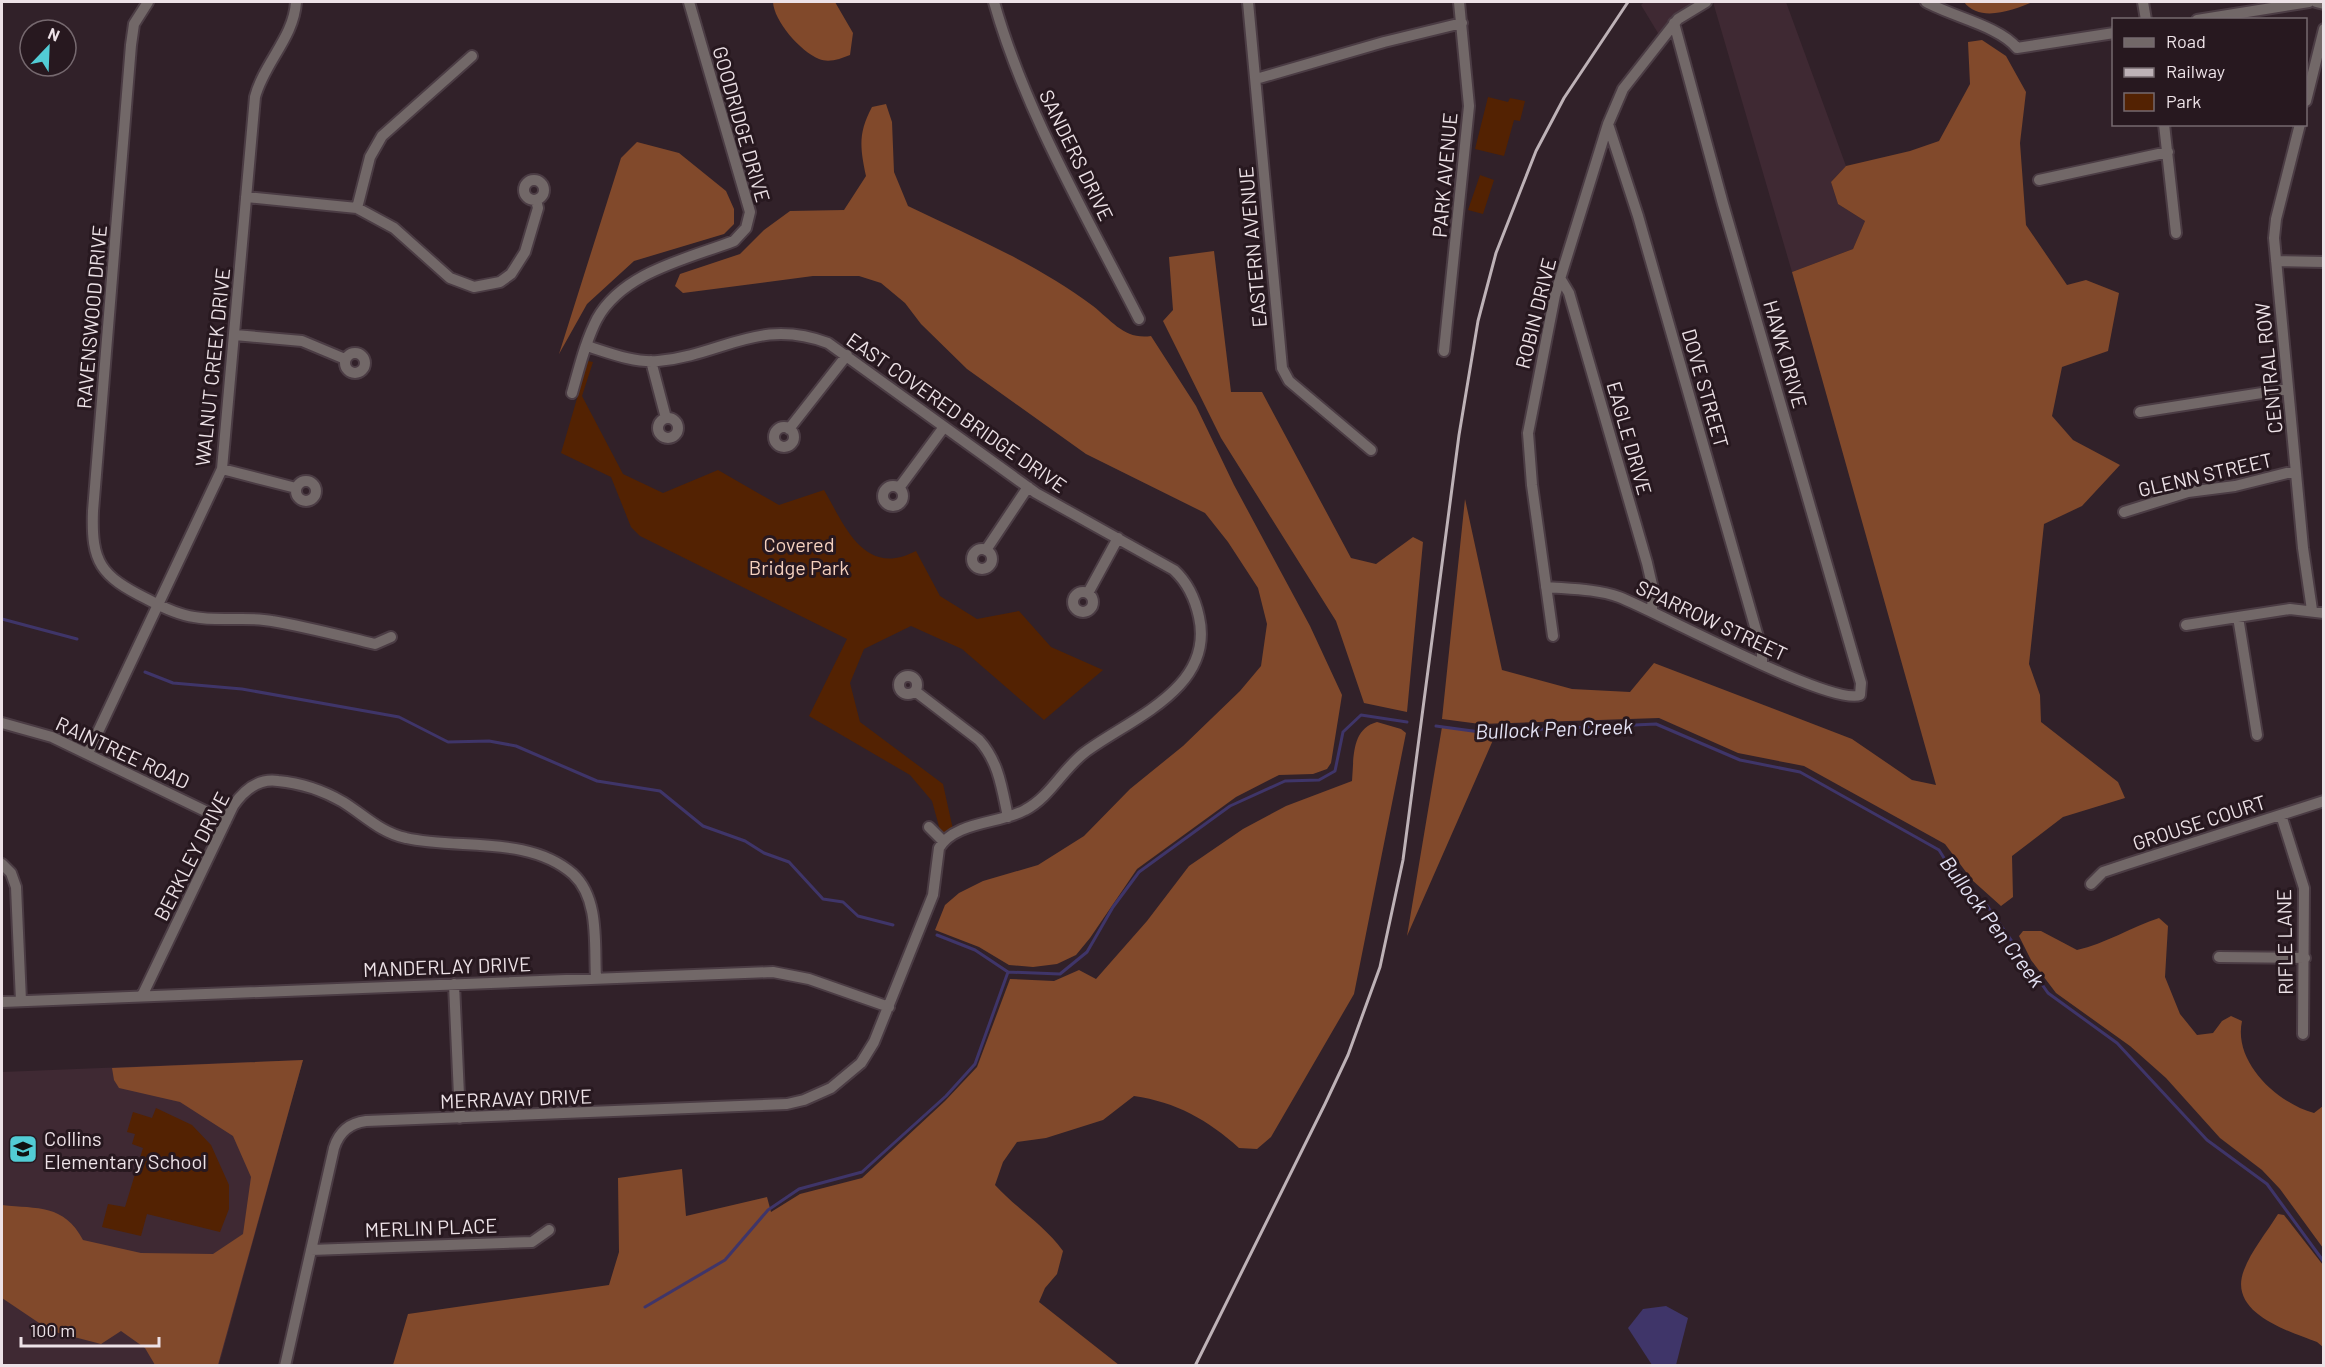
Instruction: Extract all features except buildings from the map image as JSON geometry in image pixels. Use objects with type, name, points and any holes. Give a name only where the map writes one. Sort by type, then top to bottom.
[{"type":"street","name":"RAVENSWOOD DRIVE","points":[[148,2],[134,24],[131,45],[92,535],[96,554],[105,572],[121,586],[160,605],[195,618],[271,620],[375,644],[391,637]]},
{"type":"street","name":"WALNUT CREEK DRIVE","points":[[88,753],[160,605],[222,469],[255,96],[259,80],[288,32],[296,2]]},
{"type":"street","name":"GOODRIDGE DRIVE","points":[[572,393],[599,315],[608,302],[640,278],[734,241],[741,236],[749,218],[741,177],[689,2]]},
{"type":"street","name":"SANDERS DRIVE","points":[[994,2],[1007,48],[1026,93],[1139,320]]},
{"type":"street","name":"EASTERN AVENUE","points":[[1248,2],[1282,368],[1289,381],[1371,450]]},
{"type":"street","name":"PARK AVENUE","points":[[1443,351],[1469,106],[1460,2]]},
{"type":"street","name":"ROBIN DRIVE","points":[[1553,636],[1532,485],[1528,433],[1537,377],[1560,278],[1608,124],[1623,89],[1674,23],[1691,9],[1706,2]]},
{"type":"street","points":[[1926,2],[2001,34],[2017,48],[2112,33]]},
{"type":"street","points":[[2143,2],[2146,18]]},
{"type":"street","points":[[2209,18],[2308,2]]},
{"type":"street","points":[[2316,2],[2324,4]]},
{"type":"street","points":[[1256,79],[1384,42],[1462,23]]},
{"type":"street","name":"HAWK DRIVE","points":[[1674,23],[1720,193],[1861,683],[1860,695]]},
{"type":"street","points":[[2307,97],[2324,29]]},
{"type":"street","points":[[357,208],[370,157],[382,136],[472,56]]},
{"type":"street","name":"DOVE STREET","points":[[1608,124],[1638,216],[1762,651],[1762,664]]},
{"type":"street","points":[[2164,126],[2176,233]]},
{"type":"street","name":"CENTRAL ROW","points":[[2299,126],[2276,219],[2276,261],[2302,548],[2312,610]]},
{"type":"street","points":[[2039,180],[2168,152]]},
{"type":"street","points":[[246,198],[357,208],[394,228],[450,278],[474,287],[500,282],[511,274],[519,263],[538,208],[537,200]]},
{"type":"street","points":[[2276,261],[2324,262]]},
{"type":"street","name":"EAGLE DRIVE","points":[[1560,278],[1569,292],[1647,563],[1653,589],[1652,611]]},
{"type":"street","name":"EAST COVERED BRIDGE DRIVE","points":[[587,346],[621,357],[651,361],[673,358],[767,333],[787,332],[808,335],[828,343],[1028,487],[1168,566],[1190,589],[1201,632],[1195,663],[1184,681],[1170,695],[1083,754],[1033,806],[1008,817],[962,831],[943,841]]},
{"type":"street","points":[[235,335],[302,340],[345,359]]},
{"type":"street","points":[[789,429],[846,355]]},
{"type":"street","points":[[651,361],[666,418]]},
{"type":"street","points":[[2140,412],[2288,389]]},
{"type":"street","points":[[899,488],[944,427]]},
{"type":"street","points":[[222,469],[296,488]]},
{"type":"street","name":"GLENN STREET","points":[[2124,512],[2188,492],[2256,482],[2295,471]]},
{"type":"street","points":[[986,550],[1028,487]]},
{"type":"street","points":[[1088,593],[1118,538]]},
{"type":"street","name":"SPARROW STREET","points":[[1546,587],[1608,594],[1652,611],[1678,627],[1762,664],[1833,691],[1855,697],[1860,695]]},
{"type":"street","points":[[2186,625],[2290,609],[2324,613]]},
{"type":"street","points":[[2238,617],[2257,735]]},
{"type":"street","points":[[915,691],[979,740],[988,750],[994,759],[1008,817]]},
{"type":"street","name":"RAINTREE ROAD","points":[[2,723],[52,737],[226,821]]},
{"type":"street","name":"BERKLEY DRIVE","points":[[142,996],[233,806],[246,790],[261,782],[278,781],[333,797],[378,827],[398,836],[425,843],[486,844],[525,852],[552,862],[578,880],[590,904],[596,978]]},
{"type":"street","name":"GROUSE COURT","points":[[2091,884],[2103,872],[2324,801]]},
{"type":"street","name":"RIFLE LANE","points":[[2281,815],[2304,888],[2303,1034]]},
{"type":"street","points":[[889,1007],[933,896],[939,848],[943,841],[930,827]]},
{"type":"street","points":[[2,864],[11,873],[16,887],[21,1001]]},
{"type":"street","points":[[2219,957],[2305,958]]},
{"type":"street","name":"MANDERLAY DRIVE","points":[[2,1002],[773,972],[809,979],[889,1007]]},
{"type":"street","points":[[454,984],[460,1118]]},
{"type":"street","name":"MERRAVAY DRIVE","points":[[285,1365],[334,1148],[340,1134],[356,1122],[737,1107],[804,1100],[831,1088],[861,1063],[874,1042],[889,1007]]},
{"type":"street","name":"MERLIN PLACE","points":[[311,1250],[532,1242],[549,1230]]},
{"type":"shaded area","points":[[773,2],[835,2],[853,33],[850,55],[827,61],[812,55],[789,35],[774,10]]},
{"type":"shaded area","points":[[1644,2],[1706,2],[1661,38],[1641,5]]},
{"type":"shaded area","points":[[1713,2],[1786,2],[1846,166],[1831,182],[1838,204],[1865,221],[1853,249],[1792,272]]},
{"type":"shaded area","points":[[1964,2],[2033,2],[2007,11],[1988,13],[1979,12]]},
{"type":"shaded area","points":[[1982,40],[2006,56],[2026,92],[2020,143],[2026,225],[2067,285],[2086,280],[2119,293],[2108,351],[2062,367],[2052,416],[2073,440],[2120,465],[2082,506],[2044,524],[2029,664],[2040,695],[2041,722],[2118,782],[2125,798],[2063,817],[2012,856],[2013,897],[2001,906],[1972,880],[1945,844],[1804,766],[1738,753],[1659,718],[1480,724],[1442,719],[1465,499],[1502,670],[1572,689],[1630,692],[1654,663],[1852,739],[1912,780],[1936,785],[1792,272],[1853,249],[1865,221],[1838,204],[1831,182],[1846,166],[1910,151],[1939,141],[1970,84],[1968,42]]},
{"type":"shaded area","points":[[886,104],[892,122],[894,172],[908,206],[1049,277],[1093,306],[1126,332],[1151,336],[1196,406],[1234,485],[1310,626],[1342,695],[1331,763],[1327,769],[1313,774],[1279,775],[1236,797],[1137,869],[1076,955],[1057,964],[1033,967],[1009,965],[979,947],[935,930],[945,905],[959,893],[983,881],[1038,865],[1084,836],[1130,789],[1183,746],[1240,691],[1261,666],[1267,624],[1258,588],[1228,542],[1205,513],[1086,454],[967,369],[921,324],[905,303],[881,283],[859,276],[813,276],[683,293],[675,286],[680,274],[740,254],[764,230],[790,211],[844,210],[866,176],[862,157],[862,133],[867,116],[872,107]]},
{"type":"shaded area","points":[[637,142],[679,153],[726,191],[734,209],[734,224],[724,234],[634,261],[587,304],[559,354],[621,158]]},
{"type":"shaded area","points":[[1214,251],[1231,392],[1262,392],[1351,558],[1376,564],[1413,537],[1423,542],[1407,712],[1364,703],[1336,621],[1221,438],[1163,321],[1173,310],[1169,257]]},
{"type":"shaded area","points":[[1377,722],[1401,729],[1406,733],[1354,994],[1271,1137],[1257,1149],[1239,1148],[1191,1114],[1164,1103],[1134,1096],[1103,1120],[1046,1138],[1017,1142],[1003,1162],[995,1185],[1063,1251],[1057,1274],[1045,1288],[1039,1302],[1119,1365],[393,1365],[408,1314],[609,1285],[619,1252],[618,1178],[682,1169],[686,1216],[767,1197],[771,1212],[800,1194],[862,1178],[945,1101],[977,1067],[1010,979],[1054,981],[1079,970],[1096,979],[1147,921],[1189,866],[1243,829],[1286,806],[1352,781],[1358,738],[1362,731]]},
{"type":"shaded area","points":[[1442,727],[1480,732],[1497,731],[1407,936]]},
{"type":"shaded area","points":[[2159,918],[2168,926],[2165,977],[2180,1014],[2197,1035],[2213,1033],[2222,1021],[2231,1016],[2242,1021],[2241,1036],[2244,1051],[2261,1079],[2286,1100],[2300,1108],[2314,1113],[2323,1106],[2323,1248],[2280,1189],[2262,1170],[2220,1138],[2166,1078],[2130,1046],[2056,993],[2031,960],[2019,936],[2023,931],[2041,931],[2077,950],[2098,944]]},
{"type":"shaded area","points":[[303,1060],[219,1365],[2,1365],[2,1072]]},
{"type":"shaded area","points":[[303,1060],[218,1365],[155,1365],[145,1348],[121,1331],[101,1344],[51,1331],[2,1298],[2,1205],[38,1208],[59,1214],[76,1228],[83,1240],[141,1253],[213,1254],[243,1234],[251,1177],[233,1136],[180,1102],[119,1088],[114,1080],[112,1068]]},
{"type":"shaded area","points":[[2278,1214],[2284,1215],[2323,1265],[2323,1347],[2317,1342],[2263,1318],[2244,1298],[2241,1285],[2244,1270]]},
{"type":"shaded area","points":[[1666,1306],[1688,1318],[1676,1365],[1652,1365],[1628,1328],[1643,1309]]},
{"type":"green space","points":[[1488,97],[1508,102],[1510,98],[1525,101],[1520,121],[1514,120],[1504,156],[1475,149]]},
{"type":"green space","points":[[1480,175],[1494,180],[1483,214],[1468,210]]},
{"type":"green space","name":"Covered Bridge Park","points":[[588,361],[593,362],[582,396],[623,474],[663,493],[718,470],[779,505],[824,490],[849,532],[858,544],[870,553],[883,558],[898,558],[916,551],[940,596],[977,619],[1019,611],[1051,647],[1103,670],[1044,720],[962,649],[911,626],[864,649],[850,683],[860,722],[943,784],[954,834],[943,841],[932,801],[910,775],[809,716],[847,639],[640,536],[631,527],[611,477],[561,453]]},
{"type":"green space","points":[[156,1108],[192,1125],[211,1145],[229,1185],[229,1209],[220,1232],[147,1214],[141,1236],[102,1227],[108,1204],[125,1207],[143,1148],[132,1144],[135,1134],[127,1132],[133,1112],[152,1118]]},
{"type":"waterway","points":[[2,619],[77,639]]},
{"type":"waterway","points":[[145,672],[173,683],[242,689],[399,717],[448,742],[489,741],[516,746],[597,781],[660,791],[703,826],[745,841],[764,853],[789,862],[823,899],[843,902],[858,916],[893,925]]},
{"type":"waterway","points":[[645,1307],[725,1260],[768,1210],[799,1189],[862,1172],[946,1096],[975,1064],[1008,972],[1060,974],[1087,952],[1113,907],[1139,872],[1230,806],[1285,781],[1319,780],[1335,771],[1343,732],[1361,715],[1407,722]]},
{"type":"waterway","name":"Bullock Pen Creek","points":[[1436,726],[1480,732],[1656,724],[1740,760],[1800,772],[1939,850],[1959,882],[1988,907],[2048,993],[2117,1043],[2207,1140],[2267,1184],[2324,1262]]},
{"type":"waterway","points":[[937,935],[975,950],[1008,972]]},
{"type":"railway","points":[[1195,1366],[1348,1055],[1380,967],[1403,860],[1459,435],[1478,321],[1496,253],[1536,151],[1564,98],[1628,2]]},
{"type":"place","name":"Collins Elementary School","points":[[23,1149]]}]
